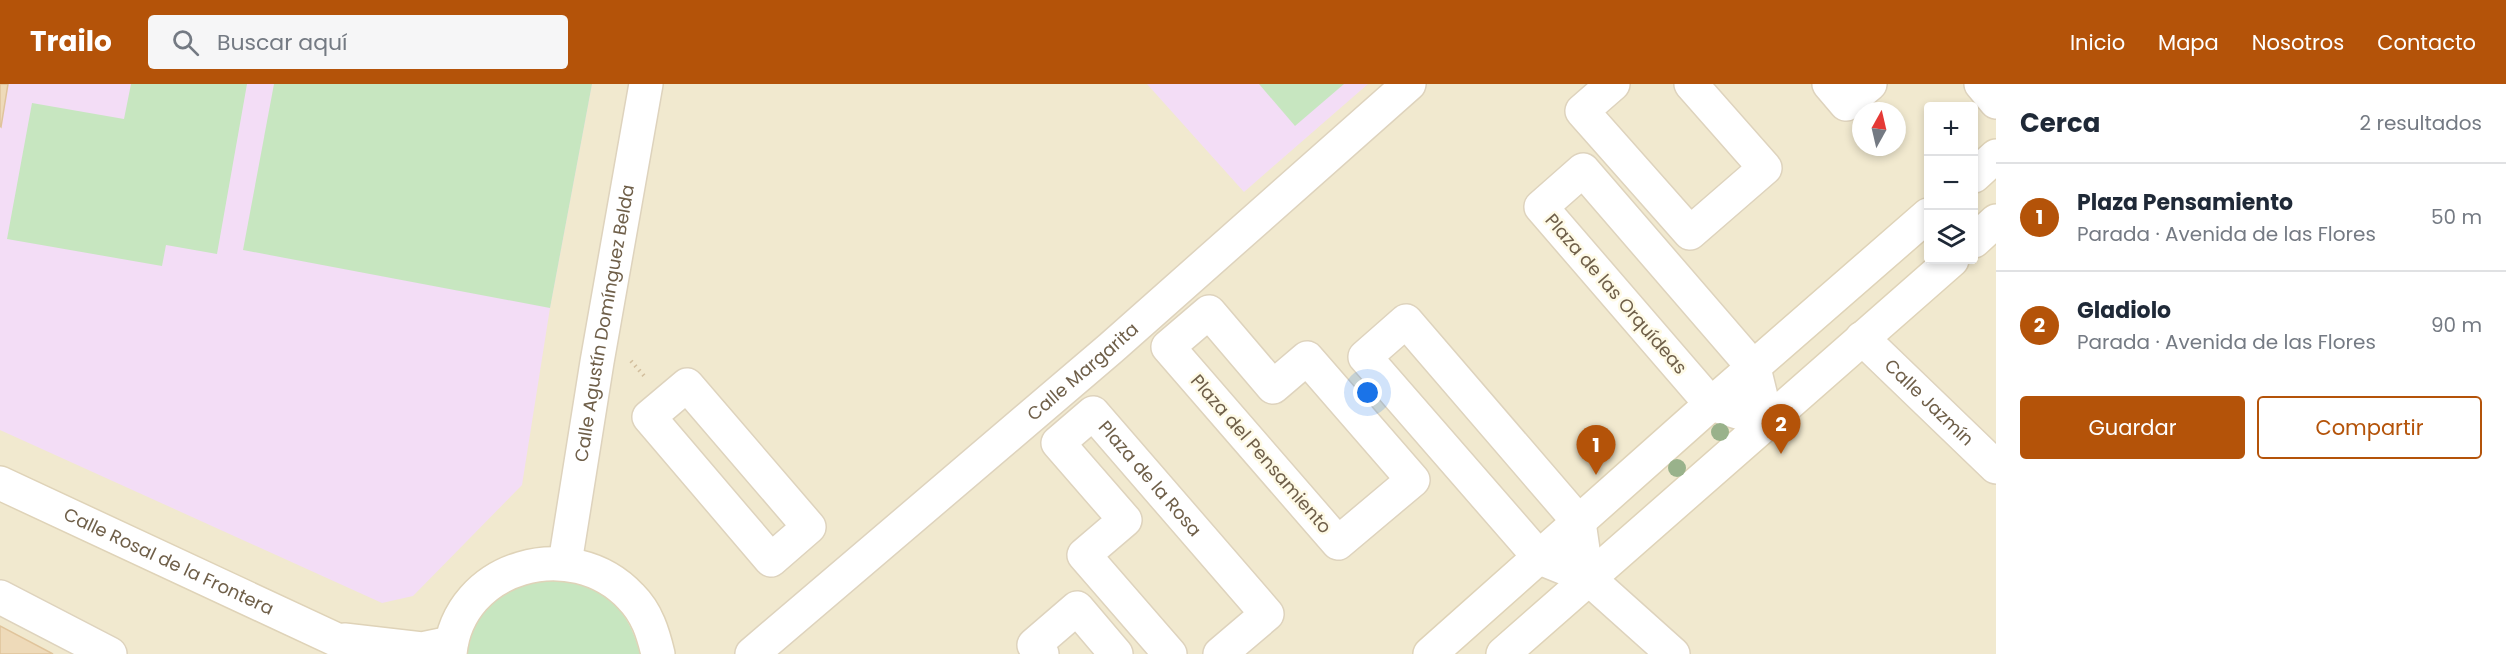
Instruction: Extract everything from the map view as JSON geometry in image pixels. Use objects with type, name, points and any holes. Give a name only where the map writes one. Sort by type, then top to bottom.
[{"type":"street","name":"Calle Agustín Domínguez Belda","points":[[565,563],[597,362],[646,84]]},
{"type":"street","name":"Calle Margarita","points":[[752,654],[1111,348],[1409,84]]},
{"type":"street","points":[[1613,84],[1582,111],[1690,233],[1765,168],[1691,84]]},
{"type":"street","points":[[1829,84],[1846,104],[1870,84]]},
{"type":"street","points":[[1981,84],[1996,102]]},
{"type":"street","points":[[1978,172],[1996,156]]},
{"type":"street","name":"Plaza de las Orquídeas","points":[[1711,404],[1540,207],[1583,170],[1754,368]]},
{"type":"street","points":[[1430,654],[1711,404],[1924,219]]},
{"type":"street","points":[[1978,237],[1996,221]]},
{"type":"street","points":[[1503,654],[1587,577],[1947,264]]},
{"type":"street","name":"Plaza del Pensamiento","points":[[1209,312],[1274,387],[1307,358],[1413,480],[1338,543],[1168,347],[1209,312]]},
{"type":"street","points":[[1587,577],[1579,522],[1406,321],[1365,357],[1540,558],[1587,577],[1673,654]]},
{"type":"street","name":"Calle Jazmín","points":[[1862,338],[1996,467]]},
{"type":"street","points":[[1754,368],[1767,421]]},
{"type":"street","points":[[687,385],[809,527],[771,560],[649,417],[687,385]]},
{"type":"street","points":[[1711,404],[1767,421]]},
{"type":"street","name":"Plaza de la Rosa","points":[[1170,654],[1084,555],[1125,520],[1058,443],[1093,413],[1267,614],[1220,654]]},
{"type":"street","name":"Calle Rosal de la Frontera","points":[[0,483],[367,654]]},
{"type":"street","points":[[450,648],[462,615],[481,591],[506,573],[535,564],[565,563],[604,575],[632,598],[652,629],[658,654]]},
{"type":"street","points":[[0,597],[110,654]]},
{"type":"street","points":[[1042,654],[1034,645],[1077,608],[1116,654]]},
{"type":"street","name":"Calle Rosal de la Frontera","points":[[339,639],[422,649],[450,648]]},
{"type":"shaded area","points":[[0,84],[1996,84],[1996,654],[0,654]]},
{"type":"shaded area","points":[[0,84],[592,84],[550,308],[522,485],[413,596],[382,603],[0,430]]},
{"type":"shaded area","points":[[1147,84],[1368,84],[1244,192]]},
{"type":"green space","points":[[131,84],[247,84],[217,254],[166,245],[162,266],[7,239],[32,103],[124,119]]},
{"type":"green space","points":[[274,84],[592,84],[550,308],[243,250]]},
{"type":"green space","points":[[1259,84],[1344,84],[1295,126]]},
{"type":"green space","points":[[562,578],[591,589],[613,603],[629,624],[640,654],[463,654],[472,628],[479,617],[487,606],[507,589],[536,579]]},
{"type":"building","points":[[0,84],[8,84],[1,127],[0,126]]},
{"type":"building","points":[[0,626],[53,654],[0,654]]},
{"type":"place","name":"Gladiolo","points":[[1781,454]]},
{"type":"place","name":"Plaza Pensamiento","points":[[1596,475]]}]
